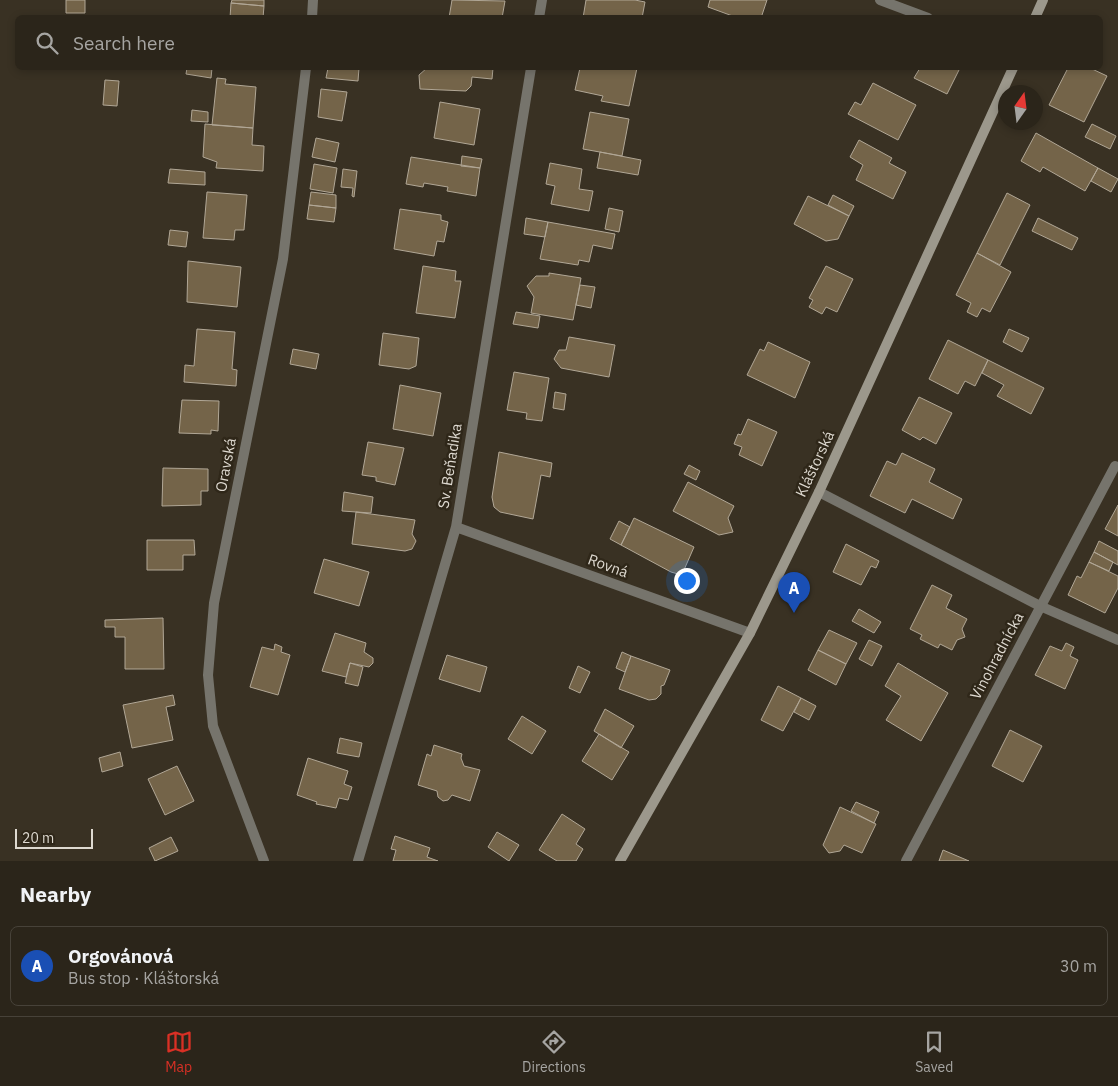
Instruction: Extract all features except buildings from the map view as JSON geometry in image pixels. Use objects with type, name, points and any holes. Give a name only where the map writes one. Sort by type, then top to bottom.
[{"type":"street","points":[[312,15],[313,0]]},
{"type":"street","points":[[540,15],[542,0]]},
{"type":"street","points":[[880,0],[920,15]]},
{"type":"street","points":[[1036,15],[1043,0]]},
{"type":"street","name":"Oravská","points":[[264,861],[213,726],[208,675],[214,604],[283,259],[306,70]]},
{"type":"street","name":"Sv. Beňadika","points":[[358,861],[456,527],[531,70]]},
{"type":"street","name":"Kláštorská","points":[[620,861],[750,633],[819,492],[1012,70]]},
{"type":"street","name":"Vinohradnícka","points":[[906,861],[1115,466]]},
{"type":"street","points":[[819,492],[1040,606],[1118,640]]},
{"type":"street","name":"Rovná","points":[[456,527],[750,633]]},
{"type":"place","name":"Orgovánová","points":[[794,613]]}]
